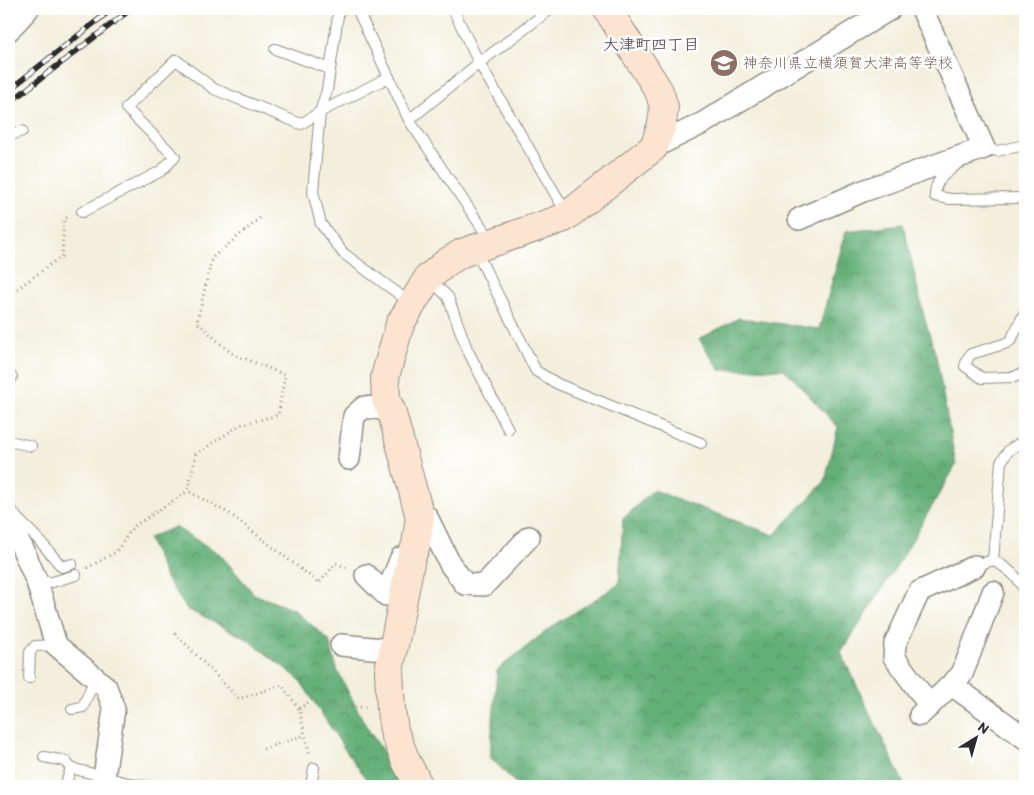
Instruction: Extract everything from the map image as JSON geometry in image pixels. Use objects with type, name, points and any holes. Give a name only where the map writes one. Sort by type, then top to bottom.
[{"type":"street","points":[[9,30],[28,9]]},
{"type":"street","points":[[607,9],[650,74],[659,91],[664,107],[662,124],[654,147]]},
{"type":"street","points":[[420,786],[406,761],[394,731],[389,670],[411,558],[416,546],[420,517],[391,410],[386,400],[385,377],[400,324],[412,304],[428,278],[447,262],[484,246],[564,218],[654,147],[703,123],[890,9]]},
{"type":"street","points":[[799,219],[862,191],[978,150],[922,9]]},
{"type":"street","points":[[349,458],[354,416],[364,407],[391,410]]},
{"type":"street","points":[[420,517],[427,517],[450,564],[465,584],[484,585],[529,537]]},
{"type":"street","points":[[12,538],[22,547],[37,582],[56,645],[106,687],[114,708],[104,777]]},
{"type":"street","points":[[366,575],[386,595],[401,558],[411,558]]},
{"type":"street","points":[[984,563],[919,592],[895,644],[894,656],[925,711],[962,674],[993,592]]},
{"type":"street","points":[[341,645],[393,650]]},
{"type":"street","points":[[952,685],[1025,738]]},
{"type":"lane","points":[[340,9],[327,90],[320,112],[313,192],[321,224],[343,252],[412,304]]},
{"type":"lane","points":[[357,9],[409,120],[484,246],[536,371],[558,384],[701,443]]},
{"type":"lane","points":[[453,9],[479,63],[568,215]]},
{"type":"lane","points":[[409,120],[479,63],[551,9]]},
{"type":"lane","points":[[274,49],[330,69]]},
{"type":"lane","points":[[82,212],[161,171],[175,157],[126,108],[176,60],[214,89],[301,124],[320,112],[389,77]]},
{"type":"lane","points":[[9,136],[22,131]]},
{"type":"lane","points":[[1025,145],[998,151],[978,150],[943,175],[935,186],[935,196],[950,199],[1025,198]]},
{"type":"lane","points":[[428,278],[448,297],[467,349],[508,429]]},
{"type":"lane","points":[[1025,312],[1011,340],[1007,343],[971,354],[965,366],[982,378],[1014,377],[1025,372]]},
{"type":"lane","points":[[1025,440],[1008,450],[1000,462],[984,563],[1004,566],[1019,579],[1025,591]]},
{"type":"lane","points":[[9,441],[31,446]]},
{"type":"lane","points":[[9,506],[17,518],[62,567],[72,564]]},
{"type":"lane","points":[[37,582],[52,582],[76,575]]},
{"type":"lane","points":[[28,678],[30,652],[35,646],[56,645]]},
{"type":"lane","points":[[72,709],[83,707],[95,678]]},
{"type":"lane","points":[[44,757],[65,761],[71,768],[139,786]]},
{"type":"lane","points":[[66,786],[71,768]]},
{"type":"lane","points":[[312,786],[314,768]]},
{"type":"path","points":[[9,295],[62,256],[64,219],[82,212]]},
{"type":"path","points":[[76,575],[116,552],[133,527],[188,491],[196,454],[240,425],[278,415],[284,375],[231,353],[197,322],[212,258],[260,218]]},
{"type":"path","points":[[188,491],[230,514],[319,583],[336,563],[366,575]]},
{"type":"path","points":[[175,633],[239,699],[282,685],[299,709],[314,768]]},
{"type":"path","points":[[299,709],[312,700],[332,707],[366,706],[391,709]]},
{"type":"path","points":[[263,749],[305,735]]},
{"type":"green space","points":[[903,224],[925,320],[936,356],[956,465],[904,554],[841,653],[905,786],[518,786],[490,757],[497,670],[550,628],[619,584],[623,519],[653,490],[774,535],[825,481],[838,427],[784,369],[720,370],[699,339],[739,318],[819,329],[846,231]]},
{"type":"green space","points":[[175,527],[220,554],[254,594],[294,610],[329,640],[337,670],[366,726],[406,786],[371,786],[299,679],[247,639],[187,609],[167,580],[148,538]]},
{"type":"waterway","points":[[135,780],[159,786]]},
{"type":"railway","points":[[9,90],[112,9]]},
{"type":"railway","points":[[9,103],[131,9]]},
{"type":"place","name":"神奈川県立横須賀大津高等学校","points":[[724,63]]},
{"type":"district","name":"大津町四丁目","points":[[651,44]]}]
